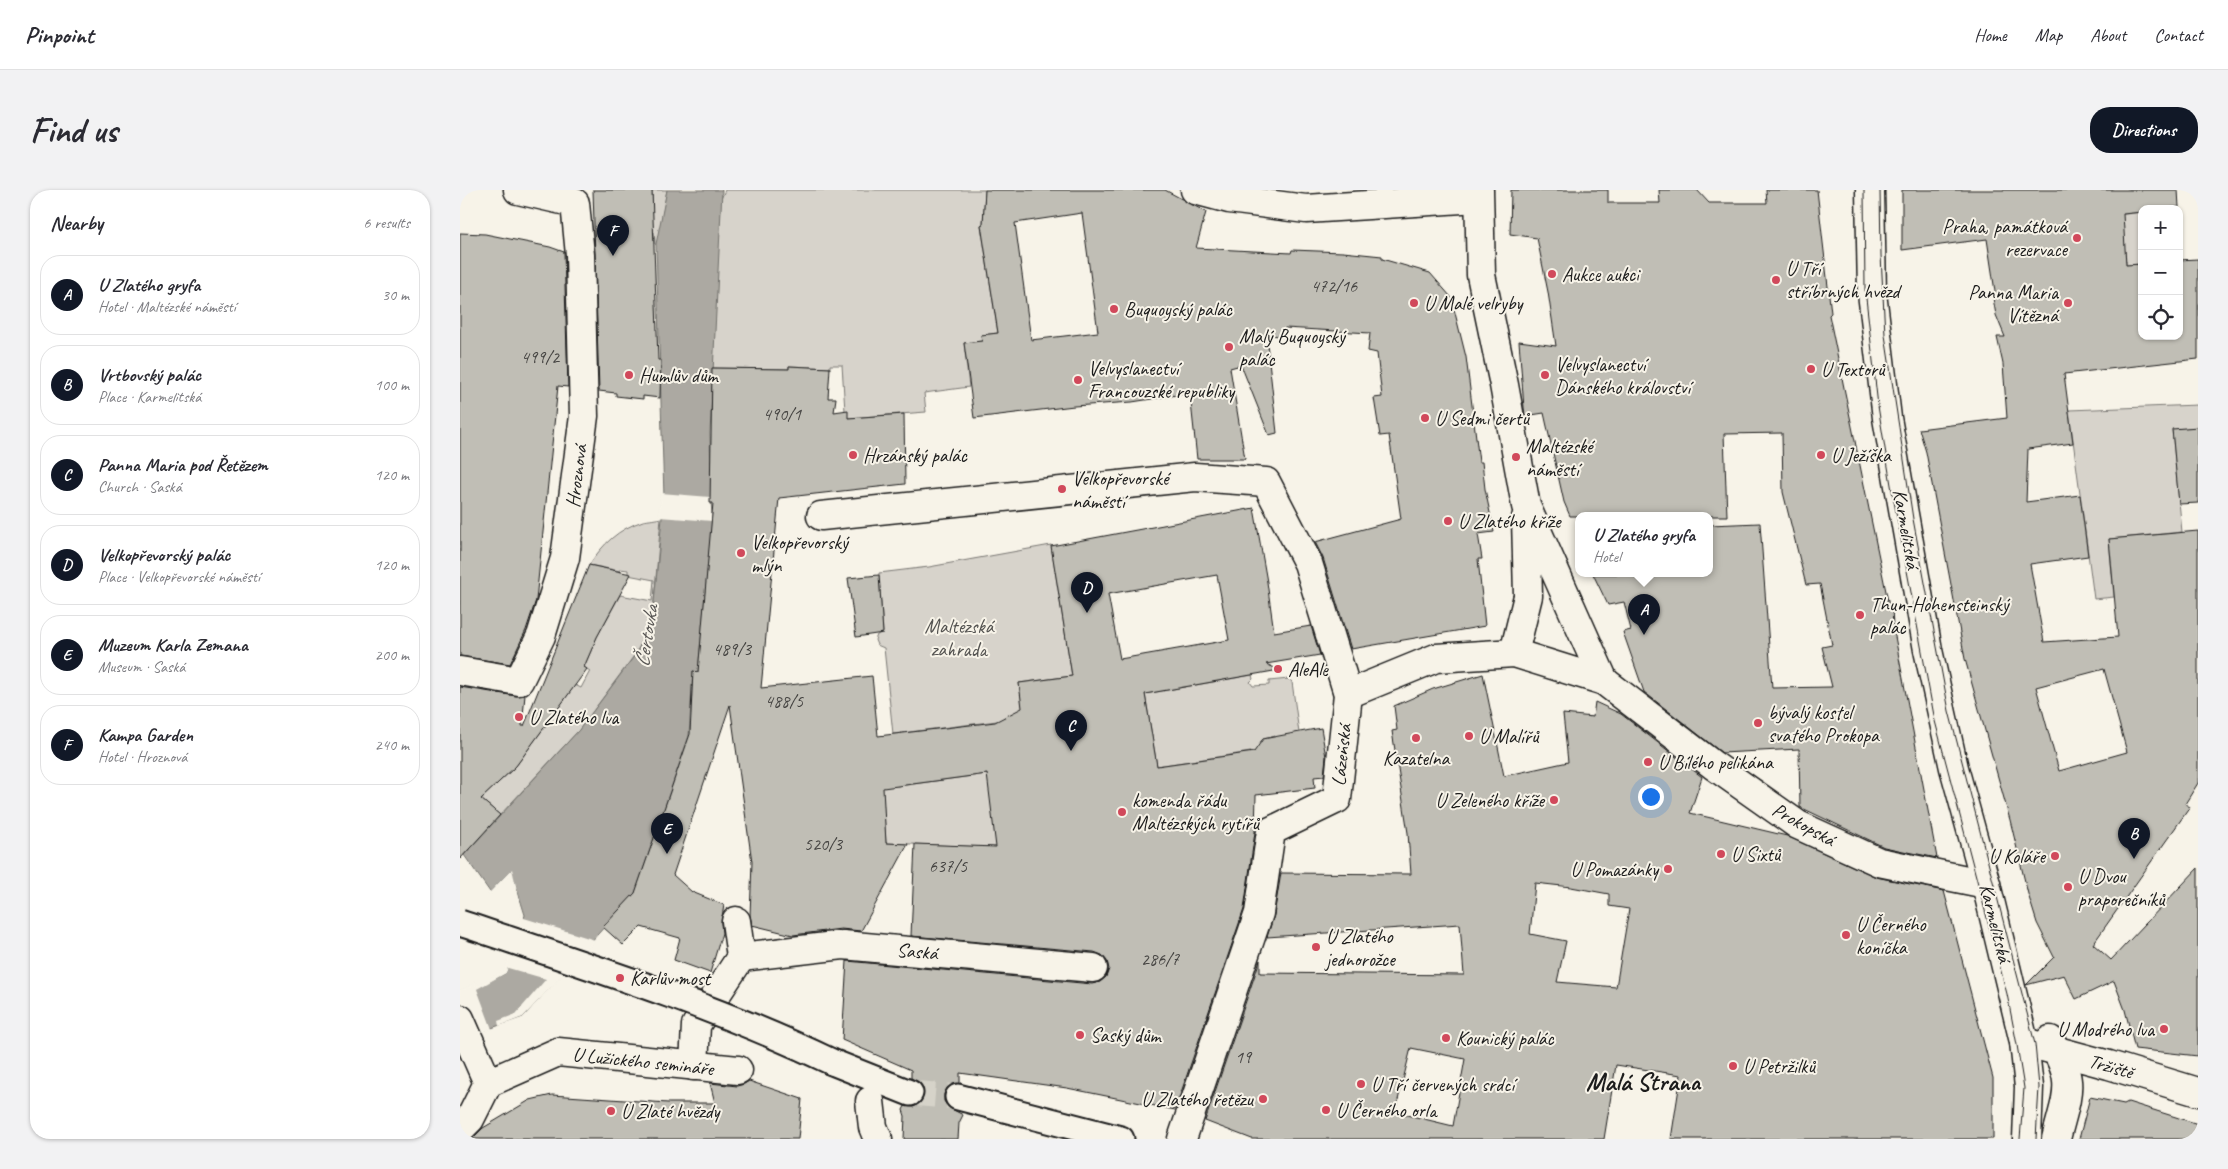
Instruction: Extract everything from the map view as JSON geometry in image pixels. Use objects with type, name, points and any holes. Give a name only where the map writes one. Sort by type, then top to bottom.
[{"type":"street","name":"Hroznová","points":[[460,671],[519,681],[541,636],[565,558],[584,416],[580,255],[575,202],[518,190]]},
{"type":"street","points":[[1195,190],[1229,199],[1306,208],[1479,194],[1481,275],[1504,385],[1526,506],[1528,596],[1514,653]]},
{"type":"street","name":"Karmelitská","points":[[1870,190],[1872,293],[1887,418],[1928,650],[1954,768],[1986,884],[2024,1042],[2029,1087],[2027,1139]]},
{"type":"street","name":"Lázeňská","points":[[821,516],[1195,477],[1266,482],[1308,563],[1348,694],[1337,799],[1271,831],[1259,913],[1182,1139]]},
{"type":"street","points":[[1526,506],[1604,681]]},
{"type":"street","points":[[1348,694],[1436,658],[1514,653],[1604,681]]},
{"type":"street","name":"Prokopská","points":[[1604,681],[1713,765],[1798,825],[1879,862],[1986,884]]},
{"type":"street","points":[[694,1066],[696,1025],[741,957],[736,921]]},
{"type":"street","points":[[460,923],[628,980],[734,1020],[910,1093]]},
{"type":"street","name":"Saská","points":[[741,957],[843,945],[1093,968]]},
{"type":"street","name":"Karmelitská","points":[[2010,978],[2056,1050],[2068,1079],[2068,1091],[2056,1139]]},
{"type":"street","points":[[460,1019],[488,1083],[470,1119],[460,1129]]},
{"type":"street","name":"Tržiště","points":[[2024,1042],[2198,1092]]},
{"type":"street","name":"U Lužického semináře","points":[[488,1083],[558,1052],[738,1070]]},
{"type":"street","points":[[958,1097],[1120,1139]]},
{"type":"street","points":[[870,1101],[878,1139]]},
{"type":"green space","points":[[652,190],[667,190],[657,245],[655,244],[654,232],[652,232]]},
{"type":"green space","points":[[725,190],[985,190],[983,224],[981,225],[998,333],[981,335],[982,341],[964,343],[969,387],[924,393],[926,412],[848,418],[845,411],[842,365],[830,365],[830,368],[789,366],[789,369],[712,368],[721,199]]},
{"type":"green space","points":[[2138,212],[2138,264],[2126,265],[2126,261],[2030,225]]},
{"type":"green space","points":[[2198,405],[2198,427],[2172,430],[2182,532],[2109,539],[2114,597],[2094,599],[2069,410]]},
{"type":"green space","points":[[661,518],[654,602],[639,649],[579,730],[500,815],[481,799],[516,766],[575,685],[581,688],[590,671],[584,667],[597,637],[620,595],[652,601],[654,580],[628,575],[628,570],[620,569],[620,571],[589,565],[612,538],[626,528],[643,521]]},
{"type":"green space","name":"Maltézská zahrada","points":[[1051,545],[1072,676],[1019,683],[1023,711],[1012,721],[1008,715],[1004,717],[1005,720],[893,734],[884,648],[877,645],[875,640],[877,635],[883,632],[879,573],[929,567]]},
{"type":"green space","points":[[1252,675],[1253,679],[1250,682],[1253,686],[1269,685],[1269,681],[1289,679],[1292,682],[1299,733],[1275,741],[1275,736],[1263,739],[1259,743],[1264,750],[1157,766],[1145,694]]},
{"type":"green space","points":[[987,774],[1010,848],[886,843],[882,784],[898,786]]},
{"type":"water","name":"Čertovka","points":[[667,190],[722,190],[710,433],[712,521],[698,672],[693,671],[689,736],[635,893],[523,1017],[460,1039],[477,988],[506,973],[525,915],[511,870],[490,892],[464,855],[579,730],[633,658],[644,638],[654,602],[664,497],[656,244]]},
{"type":"pier","points":[[661,493],[710,497],[712,521],[659,517]]},
{"type":"pier","points":[[512,869],[524,918],[595,940],[523,1017],[499,1026],[498,1021],[516,1014],[546,979],[508,968],[506,973],[477,989],[492,1029],[460,1039],[460,990],[475,984],[474,981],[479,985],[504,971],[522,915],[511,874],[491,894],[488,894]]},
{"type":"building","points":[[593,190],[652,190],[658,360],[661,360],[660,398],[643,396],[643,399],[616,396],[616,393],[599,391]]},
{"type":"building","points":[[985,190],[1165,190],[1206,212],[1196,248],[1291,253],[1292,250],[1343,252],[1382,256],[1382,259],[1430,273],[1451,297],[1466,357],[1479,462],[1482,462],[1485,489],[1494,532],[1478,534],[1482,559],[1478,559],[1485,626],[1351,649],[1323,558],[1315,542],[1401,519],[1389,435],[1380,436],[1374,398],[1382,397],[1377,353],[1368,351],[1370,333],[1285,328],[1284,337],[1266,334],[1277,433],[1269,435],[1241,365],[1230,368],[1245,459],[1197,459],[1190,393],[1132,402],[1074,406],[974,418],[964,343],[982,341],[981,335],[998,333],[981,225],[983,224]],"holes":[[[1082,213],[1098,332],[1031,340],[1015,223]]]},
{"type":"building","points":[[1511,190],[1608,190],[1608,203],[1660,203],[1659,190],[1697,190],[1709,203],[1767,203],[1766,190],[1817,190],[1831,313],[1829,315],[1889,606],[1892,607],[1893,626],[1937,858],[1884,847],[1800,807],[1799,749],[1722,753],[1644,692],[1623,632],[1631,630],[1624,602],[1608,605],[1594,577],[1713,577],[1713,525],[1760,523],[1772,688],[1832,687],[1822,647],[1832,645],[1820,584],[1806,585],[1783,492],[1782,433],[1724,434],[1727,516],[1713,516],[1713,512],[1575,512],[1575,516],[1570,516],[1564,502],[1544,413],[1525,416],[1519,341],[1556,346],[1537,238],[1510,234]]},
{"type":"building","points":[[1902,190],[2178,190],[2179,205],[2138,205],[2138,212],[2123,214],[2126,265],[2138,264],[2138,340],[2183,340],[2183,260],[2198,259],[2198,359],[2064,374],[2073,443],[2028,449],[2026,502],[2080,495],[2088,556],[2030,564],[2044,642],[2118,637],[2109,539],[2198,531],[2198,783],[2185,804],[2190,807],[2093,944],[2111,960],[2198,868],[2198,1056],[2135,1049],[2125,1010],[2114,981],[2076,999],[2064,975],[2026,985],[2054,957],[2037,923],[2028,894],[2010,820],[1965,659],[1926,452],[1919,429],[2007,418],[2003,364],[1997,337],[2005,337],[1996,315],[1993,298],[1996,298],[1987,239],[1902,250]],"holes":[[[2104,669],[2127,752],[2059,771],[2036,687]]]},
{"type":"building","points":[[460,233],[485,234],[550,247],[564,252],[568,387],[558,386],[536,600],[526,630],[510,664],[460,656]]},
{"type":"building","points":[[789,366],[830,368],[828,398],[836,398],[834,412],[848,410],[848,418],[904,414],[905,484],[779,498],[761,688],[872,676],[878,736],[995,722],[1022,708],[1019,683],[1072,676],[1051,546],[1254,508],[1274,632],[1311,626],[1320,655],[1266,664],[1279,670],[1145,694],[1157,766],[1254,752],[1263,739],[1321,728],[1326,757],[1324,776],[1314,777],[1315,788],[1256,795],[1255,832],[1244,909],[1175,1110],[1067,1088],[960,1073],[960,1083],[948,1087],[944,1094],[944,1101],[948,1107],[963,1115],[959,1123],[958,1139],[904,1139],[905,1116],[903,1110],[905,1106],[913,1107],[918,1105],[923,1099],[924,1091],[922,1084],[911,1078],[911,1070],[842,1040],[847,961],[1092,984],[1100,982],[1106,977],[1109,969],[1107,961],[1102,955],[1094,952],[911,936],[915,844],[996,847],[987,774],[883,788],[886,843],[908,844],[861,931],[841,929],[793,935],[752,925],[750,916],[752,862],[730,705],[673,875],[692,892],[724,905],[721,923],[722,933],[710,973],[674,960],[680,938],[641,927],[623,945],[603,927],[635,893],[690,734],[693,671],[698,672],[713,503],[710,503],[712,368],[789,369]],"holes":[[[1217,575],[1229,640],[1120,659],[1108,594]]]},
{"type":"building","points":[[2198,427],[2198,503],[2179,504],[2172,429]]},
{"type":"building","name":"U Zlatého lva","points":[[589,565],[631,574],[597,637],[584,667],[587,669],[516,766],[481,799],[500,815],[460,859],[460,687],[516,696],[525,695],[522,726],[524,726]]},
{"type":"building","points":[[879,575],[883,633],[856,637],[848,578]]},
{"type":"building","points":[[1483,674],[1504,776],[1568,762],[1563,714],[1593,717],[1595,702],[1621,714],[1702,777],[1690,813],[1787,836],[1876,877],[1944,891],[1993,1078],[1993,1139],[1671,1139],[1681,1075],[1616,1065],[1604,1139],[1252,1139],[1205,1121],[1260,960],[1260,973],[1464,975],[1460,924],[1267,937],[1274,915],[1281,873],[1411,874],[1408,833],[1392,731],[1397,730],[1394,706],[1433,689]],"holes":[[[1535,883],[1609,894],[1609,906],[1629,909],[1616,987],[1557,982],[1566,941],[1530,934]],[[1411,1048],[1465,1059],[1453,1126],[1395,1112]]]},
{"type":"building","points":[[749,1081],[802,1099],[798,1139],[472,1139],[483,1128],[530,1100],[552,1095],[668,1103],[715,1103],[710,1083],[737,1086]]},
{"type":"building","points":[[2090,1097],[2124,1104],[2128,1102],[2198,1124],[2198,1139],[2079,1139]]},
{"type":"tunnel","points":[[910,1093],[958,1097]]},
{"type":"tram line","points":[[1864,190],[1865,289],[1878,406],[1935,721],[2007,994],[2017,1045],[2024,1088],[2020,1139]]},
{"type":"tram line","points":[[1880,190],[1885,335],[1913,519],[1949,711],[2035,1044],[2039,1087],[2036,1139]]},
{"type":"place","name":"Praha, památková rezervace","points":[[2077,238]]},
{"type":"place","name":"Kampa Garden","points":[[613,256]]},
{"type":"place","name":"Aukce aukci","points":[[1552,274]]},
{"type":"place","name":"U Tří stříbrných hvězd","points":[[1776,280]]},
{"type":"place","name":"U Malé velryby","points":[[1414,303]]},
{"type":"place","name":"Panna Maria Vítězná","points":[[2068,303]]},
{"type":"place","name":"Buquoyský palác","points":[[1114,309]]},
{"type":"place","name":"Malý Buquoyský palác","points":[[1229,347]]},
{"type":"place","name":"U Textorů","points":[[1811,369]]},
{"type":"place","name":"Humlův dům","points":[[629,375]]},
{"type":"place","name":"Velvyslanectví Dánského království","points":[[1545,375]]},
{"type":"place","name":"Velvyslanectví Francouzské republiky","points":[[1078,380]]},
{"type":"place","name":"U Sedmi čertů","points":[[1425,418]]},
{"type":"place","name":"Hrzánský palác","points":[[853,455]]},
{"type":"place","name":"U Ježíška","points":[[1821,455]]},
{"type":"place","name":"Maltézské náměstí","points":[[1516,457]]},
{"type":"place","name":"Velkopřevorské náměstí","points":[[1062,489]]},
{"type":"place","name":"U Zlatého kříže","points":[[1448,521]]},
{"type":"place","name":"Velkopřevorský mlýn","points":[[741,553]]},
{"type":"place","name":"Velkopřevorský palác","points":[[1087,613]]},
{"type":"place","name":"Thun-Hohensteinský palác","points":[[1860,615]]},
{"type":"place","name":"U Zlatého gryfa","points":[[1644,635]]},
{"type":"place","name":"AleAle","points":[[1278,669]]},
{"type":"place","name":"U Zlatého lva","points":[[519,717]]},
{"type":"place","name":"bývalý kostel svatého Prokopa","points":[[1758,723]]},
{"type":"place","name":"U Malířů","points":[[1469,736]]},
{"type":"place","name":"Kazatelna","points":[[1416,738]]},
{"type":"place","name":"Panna Maria pod Řetězem","points":[[1071,751]]},
{"type":"place","name":"U Bílého pelikána","points":[[1648,762]]},
{"type":"place","name":"U Zeleného kříže","points":[[1554,800]]},
{"type":"place","name":"komenda řádu Maltézských rytířů","points":[[1122,812]]},
{"type":"place","name":"Muzeum Karla Zemana","points":[[667,854]]},
{"type":"place","name":"U Sixtů","points":[[1721,854]]},
{"type":"place","name":"U Koláře","points":[[2055,856]]},
{"type":"place","name":"Vrtbovský palác","points":[[2134,859]]},
{"type":"place","name":"U Pomazánky","points":[[1668,869]]},
{"type":"place","name":"U Dvou praporečníků","points":[[2068,887]]},
{"type":"place","name":"U Černého koníčka","points":[[1846,935]]},
{"type":"place","name":"U Zlatého jednorožce","points":[[1316,947]]},
{"type":"place","name":"Karlův most","points":[[620,978]]},
{"type":"place","name":"U Modrého lva","points":[[2164,1029]]},
{"type":"place","name":"Saský dům","points":[[1080,1035]]},
{"type":"place","name":"Kounický palác","points":[[1446,1038]]},
{"type":"place","name":"U Petržilků","points":[[1733,1066]]},
{"type":"place","name":"U Tří červených srdcí","points":[[1361,1084]]},
{"type":"place","name":"U Zlatého řetězu","points":[[1263,1099]]},
{"type":"place","name":"U Černého orla","points":[[1326,1110]]},
{"type":"place","name":"U Zlaté hvězdy","points":[[611,1111]]},
{"type":"district","name":"Malá Strana","points":[[1643,1081]]}]
